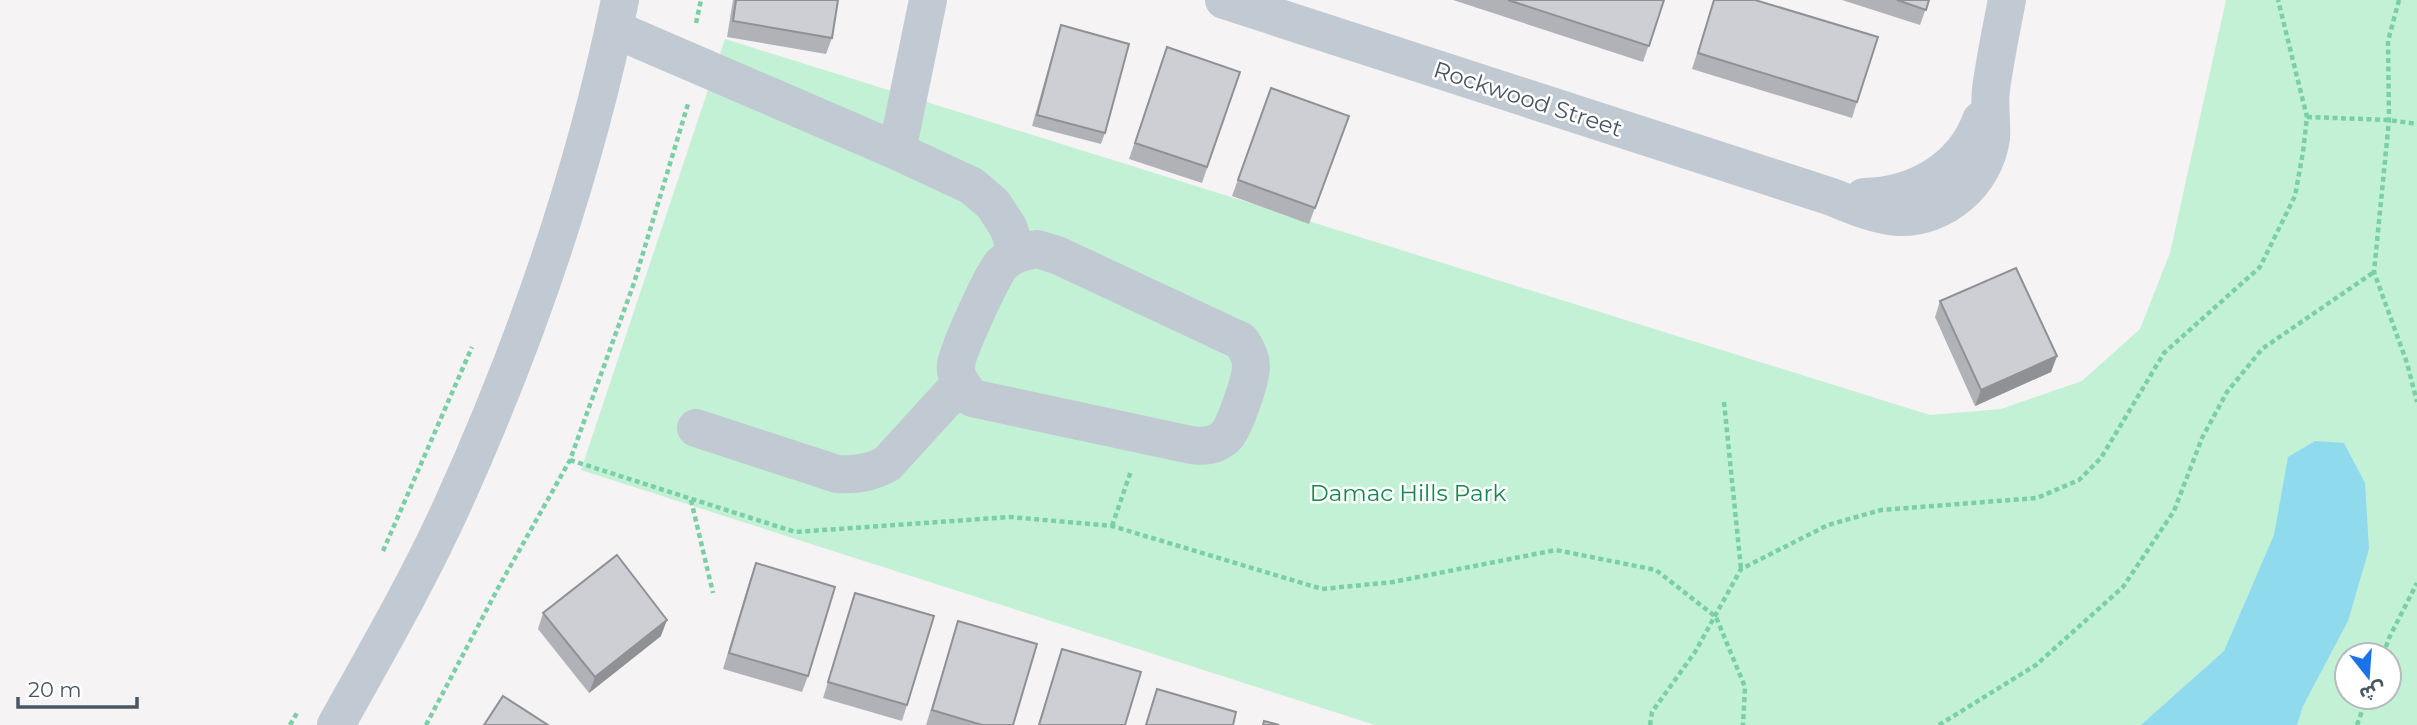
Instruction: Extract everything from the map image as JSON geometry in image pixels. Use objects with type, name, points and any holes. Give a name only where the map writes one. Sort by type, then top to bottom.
[{"type":"street","points":[[897,150],[928,0]]},
{"type":"street","name":"Rockwood Street","points":[[1224,0],[1832,197],[1875,214],[1901,217],[1927,213],[1951,202],[1970,186],[1984,163],[1990,138],[1991,92],[2007,0]]},
{"type":"street","points":[[336,725],[452,507],[517,354],[571,197],[617,14],[689,61],[897,150],[972,186],[993,204],[1008,228],[1017,253]]},
{"type":"street","points":[[1037,249],[1057,255],[1241,341],[1249,353],[1251,366],[1227,435],[1204,447],[972,398],[960,384],[955,365],[1000,265],[1017,253],[1037,249]]},
{"type":"street","points":[[696,428],[837,474],[855,475],[872,472],[887,464],[960,384]]},
{"type":"path","points":[[425,725],[570,460],[630,296],[693,88],[689,61],[701,0]]},
{"type":"path","points":[[1741,569],[1828,525],[1881,510],[2037,498],[2079,480],[2101,457],[2164,353],[2260,267],[2295,196],[2307,117],[2278,0]]},
{"type":"path","points":[[2399,0],[2388,41],[2389,120],[2374,272],[2407,363],[2417,402]]},
{"type":"path","points":[[2307,117],[2389,120],[2417,124]]},
{"type":"path","points":[[1938,725],[2036,664],[2123,587],[2174,510],[2202,438],[2227,392],[2262,349],[2374,272]]},
{"type":"path","points":[[382,552],[474,343]]},
{"type":"path","points":[[1650,725],[1652,712],[1695,652],[1741,569],[1724,402]]},
{"type":"path","points":[[1112,526],[1143,436]]},
{"type":"path","points":[[570,460],[795,532],[1010,517],[1112,526],[1322,589],[1393,582],[1556,550],[1656,570],[1716,617],[1745,688],[1743,725]]},
{"type":"path","points":[[691,500],[713,593]]},
{"type":"path","points":[[2390,641],[2417,583]]},
{"type":"path","points":[[290,725],[302,702]]},
{"type":"green space","name":"Damac Hills Park","points":[[2226,0],[2417,0],[2417,725],[1375,725],[581,470],[725,39],[1930,415],[2001,409],[2082,381],[2140,329],[2170,253]]},
{"type":"water","points":[[2315,441],[2344,443],[2365,483],[2369,549],[2348,621],[2337,641],[2333,641],[2333,649],[2303,706],[2297,725],[2141,725],[2224,651],[2274,535],[2288,457]]},
{"type":"building","points":[[736,0],[838,0],[832,38],[733,21]]},
{"type":"building","points":[[1508,0],[1664,0],[1649,46]]},
{"type":"building","points":[[1714,0],[1755,0],[1878,37],[1857,102],[1698,53]]},
{"type":"building","points":[[1897,0],[1929,0],[1926,10]]},
{"type":"building","points":[[1061,25],[1129,44],[1105,133],[1037,115]]},
{"type":"building","points":[[1167,47],[1240,72],[1207,167],[1135,143]]},
{"type":"building","points":[[1271,88],[1349,116],[1315,208],[1238,180]]},
{"type":"building","points":[[2016,268],[2057,356],[1981,390],[1940,301]]},
{"type":"building","points":[[617,555],[667,620],[595,677],[543,613]]},
{"type":"building","points":[[756,563],[835,587],[808,676],[729,653]]},
{"type":"building","points":[[855,593],[934,616],[907,705],[828,682]]},
{"type":"building","points":[[958,621],[1037,644],[1013,725],[982,725],[932,710]]},
{"type":"building","points":[[1062,649],[1141,672],[1125,725],[1039,725]]},
{"type":"building","points":[[1157,689],[1236,712],[1233,725],[1146,725]]},
{"type":"building","points":[[503,696],[548,725],[484,725]]},
{"type":"building","points":[[1264,721],[1279,725],[1263,725]]}]
